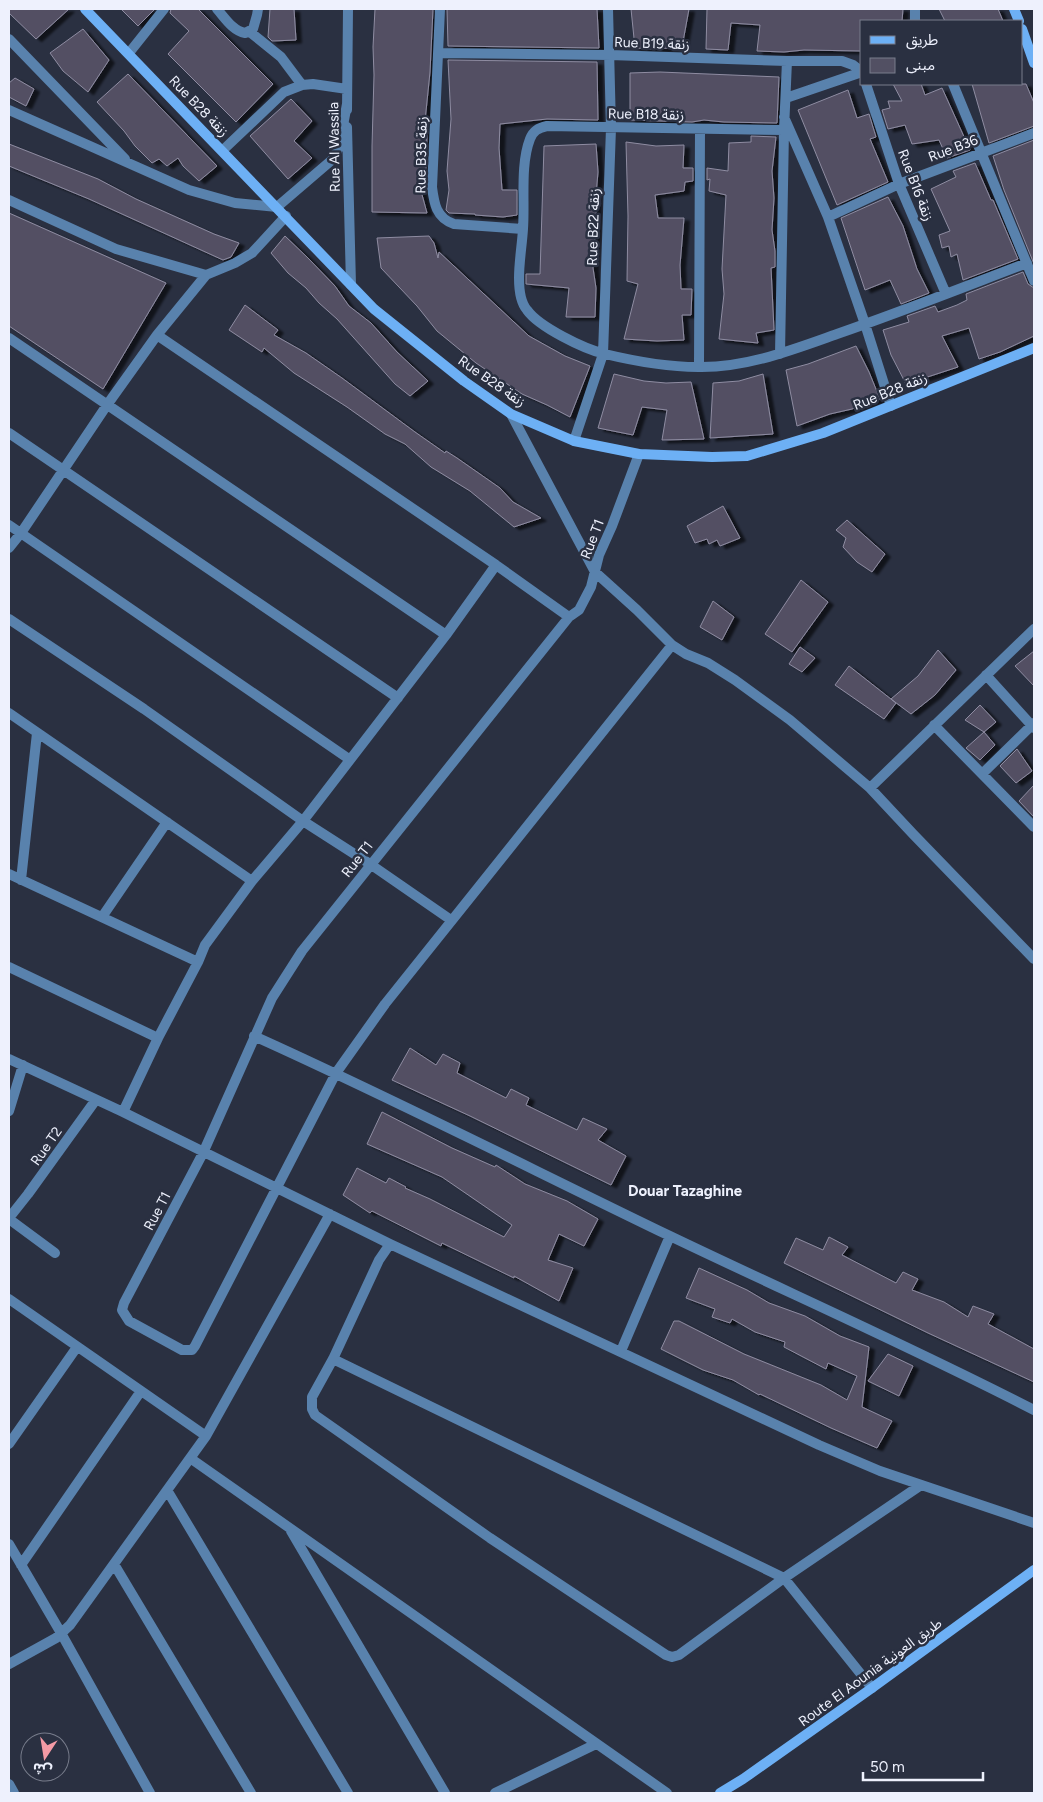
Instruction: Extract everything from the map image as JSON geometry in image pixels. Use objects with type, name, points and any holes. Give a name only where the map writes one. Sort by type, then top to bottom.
[{"type":"street","name":"Rue B28 زنقة","points":[[85,9],[278,207],[374,309],[464,381],[511,414],[574,441],[638,454],[712,458],[747,456],[823,433],[1034,348]]},
{"type":"street","points":[[129,53],[164,9]]},
{"type":"street","points":[[217,9],[240,32],[250,32],[281,56],[302,85]]},
{"type":"street","points":[[250,32],[255,25],[258,9]]},
{"type":"street","name":"Rue Al Wassila","points":[[348,9],[347,104],[351,285]]},
{"type":"street","name":"Rue B35 زنقة","points":[[440,9],[432,187],[434,203],[438,214],[454,224],[523,229]]},
{"type":"street","name":"Rue B22 زنقة","points":[[574,441],[603,354],[610,128],[608,9]]},
{"type":"street","points":[[1023,32],[1034,63]]},
{"type":"street","points":[[9,38],[129,164]]},
{"type":"street","name":"Rue B19 زنقة","points":[[439,53],[842,61],[853,65],[860,70]]},
{"type":"street","points":[[780,354],[784,117],[787,61]]},
{"type":"street","points":[[786,98],[860,73]]},
{"type":"street","points":[[223,150],[284,92],[302,85],[313,84],[347,89]]},
{"type":"street","name":"Rue B16 زنقة","points":[[866,85],[899,184],[946,294]]},
{"type":"street","points":[[953,85],[1034,281]]},
{"type":"street","points":[[9,110],[189,190],[248,206],[278,207],[333,159],[339,147],[347,104]]},
{"type":"street","points":[[784,117],[828,217],[891,406]]},
{"type":"street","name":"Rue B18 زنقة","points":[[523,229],[526,155],[533,133],[538,128],[546,126],[784,130]]},
{"type":"street","points":[[698,367],[700,129]]},
{"type":"street","name":"Rue B36","points":[[828,217],[899,184],[1034,133]]},
{"type":"street","points":[[9,200],[116,249],[206,275]]},
{"type":"street","points":[[9,548],[157,335],[206,275],[235,263],[252,253],[286,216]]},
{"type":"street","points":[[523,229],[519,278],[520,296],[526,309],[538,322],[603,354],[698,367],[744,363],[780,354],[1028,263]]},
{"type":"street","points":[[157,335],[496,565],[569,617]]},
{"type":"street","points":[[9,338],[446,635]]},
{"type":"street","points":[[511,414],[595,572],[672,645],[736,680],[790,720],[870,788],[1034,958]]},
{"type":"street","points":[[9,432],[398,698]]},
{"type":"street","name":"Rue T1","points":[[278,1189],[199,1342],[192,1350],[182,1350],[129,1321],[122,1310],[124,1303],[203,1153],[254,1036],[285,975],[370,864],[569,617],[579,610],[591,587],[599,555],[612,526],[638,454]]},
{"type":"street","points":[[9,525],[349,759]]},
{"type":"street","points":[[123,1112],[205,945],[252,881],[303,821],[398,698],[496,565]]},
{"type":"street","points":[[9,618],[144,709],[303,821],[370,864],[451,920]]},
{"type":"street","points":[[870,788],[1034,629]]},
{"type":"street","points":[[278,1189],[336,1073],[385,1004],[672,645]]},
{"type":"street","points":[[982,774],[1033,726],[986,675]]},
{"type":"street","points":[[9,713],[252,881]]},
{"type":"street","points":[[934,725],[1034,827]]},
{"type":"street","points":[[21,880],[37,733]]},
{"type":"street","points":[[102,917],[167,822]]},
{"type":"street","points":[[9,874],[198,962]]},
{"type":"street","points":[[9,967],[158,1038]]},
{"type":"street","points":[[254,1036],[336,1073],[670,1236],[948,1366],[1034,1410]]},
{"type":"street","points":[[9,1059],[123,1112],[390,1244],[819,1445],[880,1471],[1034,1523]]},
{"type":"street","points":[[9,1111],[23,1065]]},
{"type":"street","name":"Rue T2","points":[[9,1219],[95,1100]]},
{"type":"street","points":[[9,1664],[40,1648],[70,1625],[206,1436],[330,1214]]},
{"type":"street","points":[[9,1219],[55,1252]]},
{"type":"street","points":[[621,1351],[670,1236]]},
{"type":"street","points":[[390,1244],[379,1260],[333,1359],[312,1397],[312,1409],[315,1415],[490,1538],[666,1655],[672,1657],[679,1655],[784,1578],[921,1485]]},
{"type":"street","points":[[9,1299],[206,1436]]},
{"type":"street","points":[[9,1444],[77,1347]]},
{"type":"street","points":[[333,1359],[784,1578],[872,1688]]},
{"type":"street","points":[[21,1564],[141,1391]]},
{"type":"street","points":[[190,1458],[667,1793]]},
{"type":"street","points":[[167,1490],[348,1793]]},
{"type":"street","points":[[288,1527],[445,1793]]},
{"type":"street","points":[[9,1544],[150,1793]]},
{"type":"street","points":[[114,1564],[251,1793]]},
{"type":"street","name":"Route El Aounia طريق العونية","points":[[720,1793],[751,1774],[1034,1570]]},
{"type":"street","points":[[495,1793],[596,1744]]},
{"type":"street","points":[[9,1784],[14,1793]]},
{"type":"building","points":[[9,9],[69,9],[36,39],[9,13]]},
{"type":"building","points":[[121,9],[155,9],[138,26]]},
{"type":"building","points":[[171,9],[198,9],[273,84],[236,122],[168,54],[189,31],[170,13]]},
{"type":"building","points":[[270,9],[294,9],[296,40],[272,41],[268,37]]},
{"type":"building","points":[[375,9],[433,9],[425,121],[427,135],[426,167],[421,191],[427,213],[372,212]]},
{"type":"building","points":[[447,9],[597,9],[599,48],[448,46]]},
{"type":"building","points":[[631,9],[689,9],[682,47],[635,48]]},
{"type":"building","points":[[707,9],[903,9],[902,20],[860,20],[860,51],[757,51],[760,25],[731,23],[728,50],[706,49]]},
{"type":"building","points":[[939,9],[998,9],[1003,20],[944,20]]},
{"type":"building","points":[[83,29],[109,60],[88,92],[63,71],[50,53]]},
{"type":"building","points":[[448,60],[597,62],[598,120],[547,119],[500,124],[499,148],[502,190],[517,190],[517,215],[503,217],[449,213],[446,210],[449,190],[447,171],[451,119]]},
{"type":"building","points":[[660,72],[779,77],[777,123],[704,120],[692,122],[630,120],[630,73]]},
{"type":"building","points":[[128,74],[217,166],[199,181],[183,166],[178,158],[167,166],[159,159],[152,163],[97,102]]},
{"type":"building","points":[[15,78],[34,89],[26,106],[9,97],[9,83]]},
{"type":"building","points":[[1026,84],[1034,103],[1034,126],[989,143],[972,85]]},
{"type":"building","points":[[894,85],[921,85],[925,95],[942,88],[970,150],[947,158],[939,140],[912,144],[905,125],[888,129],[882,110],[890,108],[888,101],[902,101]]},
{"type":"building","points":[[848,90],[857,118],[869,114],[876,137],[870,139],[888,182],[837,205],[798,110]]},
{"type":"building","points":[[291,99],[312,121],[294,141],[312,158],[288,179],[250,136]]},
{"type":"building","points":[[751,136],[776,137],[772,171],[774,198],[772,230],[775,267],[771,268],[774,330],[756,333],[758,343],[719,339],[724,294],[722,269],[726,195],[709,191],[710,179],[707,180],[707,168],[728,171],[729,143],[751,142]]},
{"type":"building","points":[[1034,140],[1034,264],[1004,190],[993,156]]},
{"type":"building","points":[[626,142],[656,146],[684,145],[683,168],[693,168],[693,181],[685,182],[684,191],[655,195],[658,218],[684,218],[680,265],[681,289],[692,289],[691,315],[682,315],[684,340],[624,339],[638,284],[627,281]]},
{"type":"building","points":[[9,144],[98,179],[136,199],[214,234],[239,243],[231,257],[223,260],[89,199],[9,166]]},
{"type":"building","points":[[596,144],[598,172],[593,268],[596,288],[595,317],[566,317],[569,288],[526,284],[526,274],[540,274],[544,146]]},
{"type":"building","points":[[975,163],[1018,259],[963,280],[957,254],[951,257],[949,246],[942,248],[939,235],[950,231],[931,189],[956,177],[953,171]]},
{"type":"building","points":[[888,197],[903,226],[917,269],[929,293],[901,304],[890,280],[865,290],[841,218]]},
{"type":"building","points":[[9,213],[166,283],[103,389],[9,326]]},
{"type":"building","points":[[285,236],[335,286],[349,306],[371,323],[397,352],[428,381],[410,396],[395,384],[337,319],[288,273],[271,253]]},
{"type":"building","points":[[429,236],[434,243],[438,258],[439,252],[529,336],[565,356],[590,366],[570,417],[522,394],[476,363],[437,331],[417,306],[381,268],[377,238]]},
{"type":"building","points":[[1023,272],[1028,284],[1034,288],[1034,336],[1000,352],[979,359],[969,328],[942,336],[958,367],[906,384],[891,355],[883,330],[909,322],[907,316],[935,306],[938,312],[957,305],[967,300],[966,294]]},
{"type":"building","points":[[245,305],[278,330],[274,335],[306,353],[445,453],[446,451],[500,488],[513,502],[541,518],[514,527],[470,491],[431,467],[405,444],[385,434],[294,373],[264,348],[262,352],[229,330]]},
{"type":"building","points":[[856,346],[880,399],[797,426],[786,370]]},
{"type":"building","points":[[614,374],[644,381],[666,383],[691,382],[704,439],[662,440],[667,410],[642,407],[633,435],[598,428]]},
{"type":"building","points":[[763,374],[773,434],[710,438],[713,383],[739,381]]},
{"type":"building","points":[[723,506],[740,538],[720,546],[717,540],[709,544],[707,539],[695,543],[687,526]]},
{"type":"building","points":[[847,520],[885,554],[872,572],[857,562],[843,547],[846,538],[836,530]]},
{"type":"building","points":[[801,580],[828,602],[792,652],[765,634]]},
{"type":"building","points":[[713,601],[734,617],[722,640],[700,627]]},
{"type":"building","points":[[800,647],[815,658],[802,672],[789,664]]},
{"type":"building","points":[[938,650],[956,670],[935,695],[911,714],[891,699],[918,676]]},
{"type":"building","points":[[1034,651],[1034,686],[1015,666]]},
{"type":"building","points":[[849,666],[896,703],[884,719],[835,685]]},
{"type":"building","points":[[980,705],[996,722],[984,732],[965,720]]},
{"type":"building","points":[[984,732],[995,745],[980,760],[966,748]]},
{"type":"building","points":[[1017,749],[1032,771],[1016,783],[1000,766]]},
{"type":"building","points":[[1034,785],[1034,817],[1019,801]]},
{"type":"building","points":[[410,1048],[436,1065],[443,1054],[460,1063],[457,1073],[506,1098],[511,1089],[529,1098],[526,1105],[577,1130],[583,1118],[607,1129],[598,1140],[626,1156],[611,1185],[392,1080]]},
{"type":"building","points":[[382,1112],[452,1148],[495,1167],[496,1165],[525,1184],[567,1201],[598,1219],[584,1246],[559,1234],[548,1260],[573,1268],[559,1301],[514,1276],[514,1278],[442,1243],[441,1246],[372,1211],[370,1213],[343,1195],[357,1168],[386,1183],[389,1178],[405,1188],[504,1237],[512,1225],[442,1177],[367,1144]]},
{"type":"building","points":[[829,1237],[848,1247],[842,1255],[896,1283],[903,1272],[918,1279],[912,1290],[944,1302],[968,1317],[973,1306],[994,1314],[988,1324],[1034,1349],[1034,1382],[784,1263],[796,1238],[823,1250]]},
{"type":"building","points":[[699,1268],[747,1290],[769,1303],[805,1316],[840,1336],[869,1347],[862,1407],[892,1421],[877,1448],[759,1395],[733,1380],[703,1370],[661,1349],[674,1321],[679,1321],[744,1354],[821,1385],[847,1400],[857,1376],[828,1363],[826,1369],[784,1347],[785,1342],[755,1332],[732,1319],[730,1323],[712,1317],[715,1309],[686,1298]]},
{"type":"building","points":[[888,1354],[913,1366],[899,1396],[868,1381]]},
{"type":"district","name":"Douar Tazaghine","points":[[685,1191]]}]
